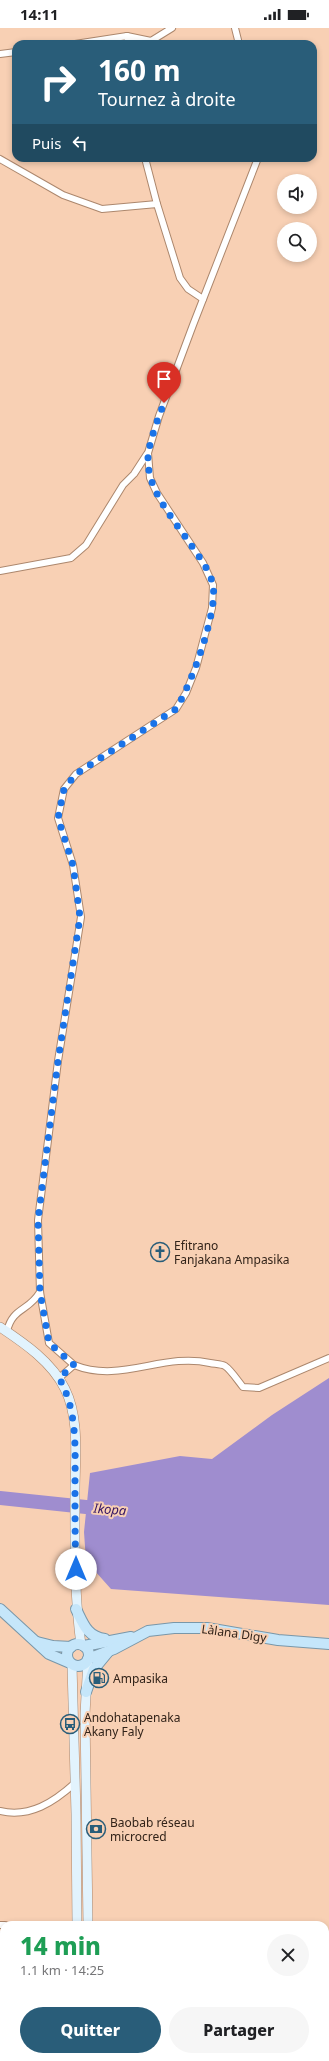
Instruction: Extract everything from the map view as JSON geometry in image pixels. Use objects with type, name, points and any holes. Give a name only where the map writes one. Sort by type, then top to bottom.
[{"type":"main road","points":[[3,1329],[36,1354],[59,1378],[71,1406],[75,1449],[77,1646],[67,1655],[71,1664],[75,1783],[76,1921]]},
{"type":"main road","points":[[76,1604],[88,1632],[92,1636],[109,1640]]},
{"type":"main road","points":[[0,1609],[49,1654],[79,1667],[88,1659],[139,1636]]},
{"type":"main road","name":"Làlana Digy","points":[[139,1636],[155,1629],[207,1628],[278,1640],[329,1644]]},
{"type":"main road","points":[[34,1640],[53,1646],[77,1646],[139,1636]]},
{"type":"main road","points":[[77,1646],[88,1651],[86,1692],[88,1921]]},
{"type":"main road","points":[[86,1692],[94,1669],[110,1650]]},
{"type":"street","points":[[153,40],[172,28]]},
{"type":"street","points":[[235,28],[238,40]]},
{"type":"street","points":[[127,36],[128,40]]},
{"type":"street","points":[[101,40],[127,36],[146,40]]},
{"type":"street","points":[[0,54],[12,52]]},
{"type":"street","points":[[0,159],[63,195],[102,209],[157,204]]},
{"type":"street","points":[[146,162],[157,204],[180,278],[188,289],[203,299]]},
{"type":"street","points":[[0,571],[71,558],[86,545],[123,485],[134,474],[148,453],[159,416],[256,162]]},
{"type":"street","points":[[148,453],[150,478],[157,493],[203,563],[213,585],[212,608],[196,668],[186,694],[176,709],[94,761],[76,774],[64,789],[58,818],[73,865],[80,917],[58,1061],[38,1220],[40,1292],[49,1343],[74,1365],[84,1369],[105,1372],[143,1368],[171,1361],[198,1360],[225,1366],[243,1387],[259,1388],[329,1358]]},
{"type":"street","points":[[3,1329],[12,1317],[32,1303],[40,1292]]},
{"type":"street","points":[[59,1378],[74,1365]]},
{"type":"street","points":[[0,1811],[13,1813],[36,1810],[46,1805],[75,1783]]},
{"type":"water","points":[[329,1378],[329,1605],[111,1589],[86,1561],[84,1532],[90,1473],[180,1456],[212,1459],[272,1415]]},
{"type":"waterway","name":"Ikopa","points":[[0,1498],[105,1509]]},
{"type":"place","name":"Efitrano Fanjakana Ampasika","points":[[160,1252]]},
{"type":"place","name":"Ampasika","points":[[99,1678]]},
{"type":"place","name":"Andohatapenaka Akany Faly","points":[[70,1724]]},
{"type":"place","name":"Baobab réseau microcred","points":[[96,1829]]},
{"type":"route","points":[[76,1569],[75,1433],[71,1406],[59,1378],[74,1365],[49,1343],[40,1292],[38,1220],[58,1061],[80,917],[73,865],[58,818],[64,789],[76,774],[176,709],[186,694],[196,668],[212,608],[213,585],[203,563],[157,493],[150,478],[147,461],[148,453],[164,403]]}]
